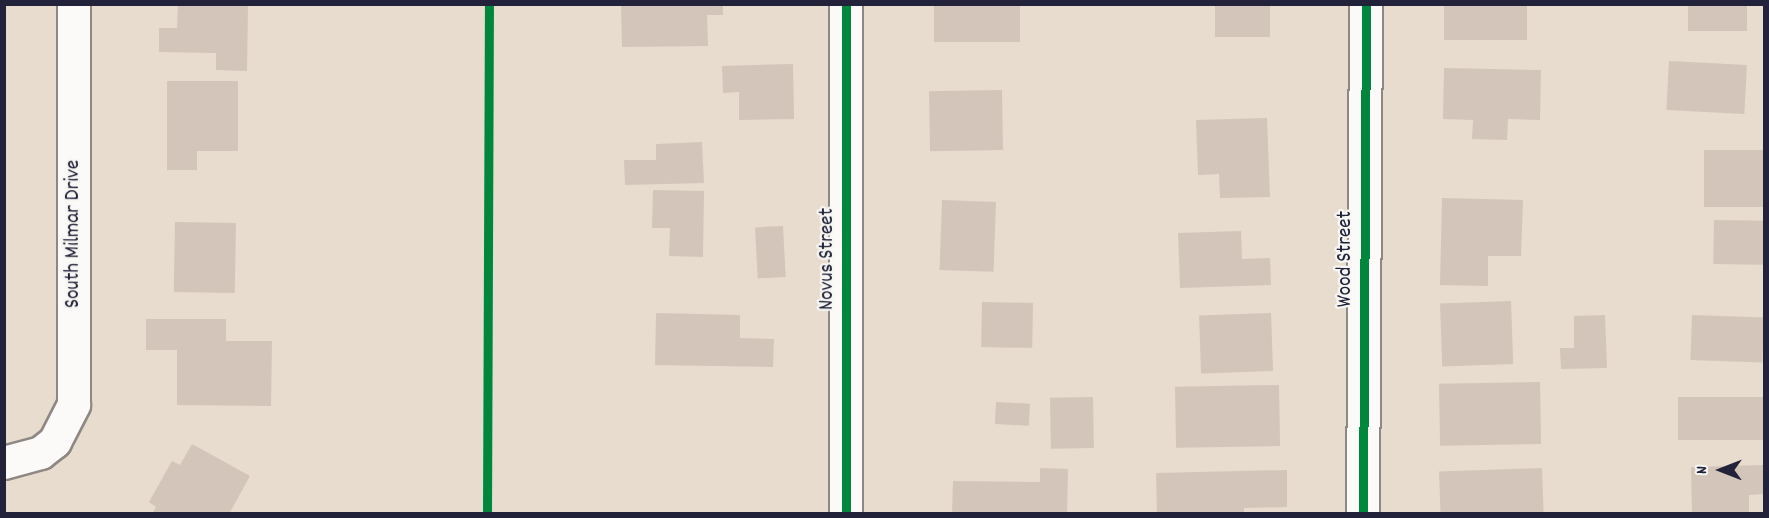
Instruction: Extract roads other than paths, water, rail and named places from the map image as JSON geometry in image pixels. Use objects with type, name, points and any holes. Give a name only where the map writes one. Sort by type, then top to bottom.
[{"type":"street","name":"South Milmar Drive","points":[[4,463],[41,453],[56,442],[74,405],[74,4]]},
{"type":"street","name":"Novus Street","points":[[846,4],[846,513]]},
{"type":"street","name":"Wood Street","points":[[1363,513],[1366,4]]}]
